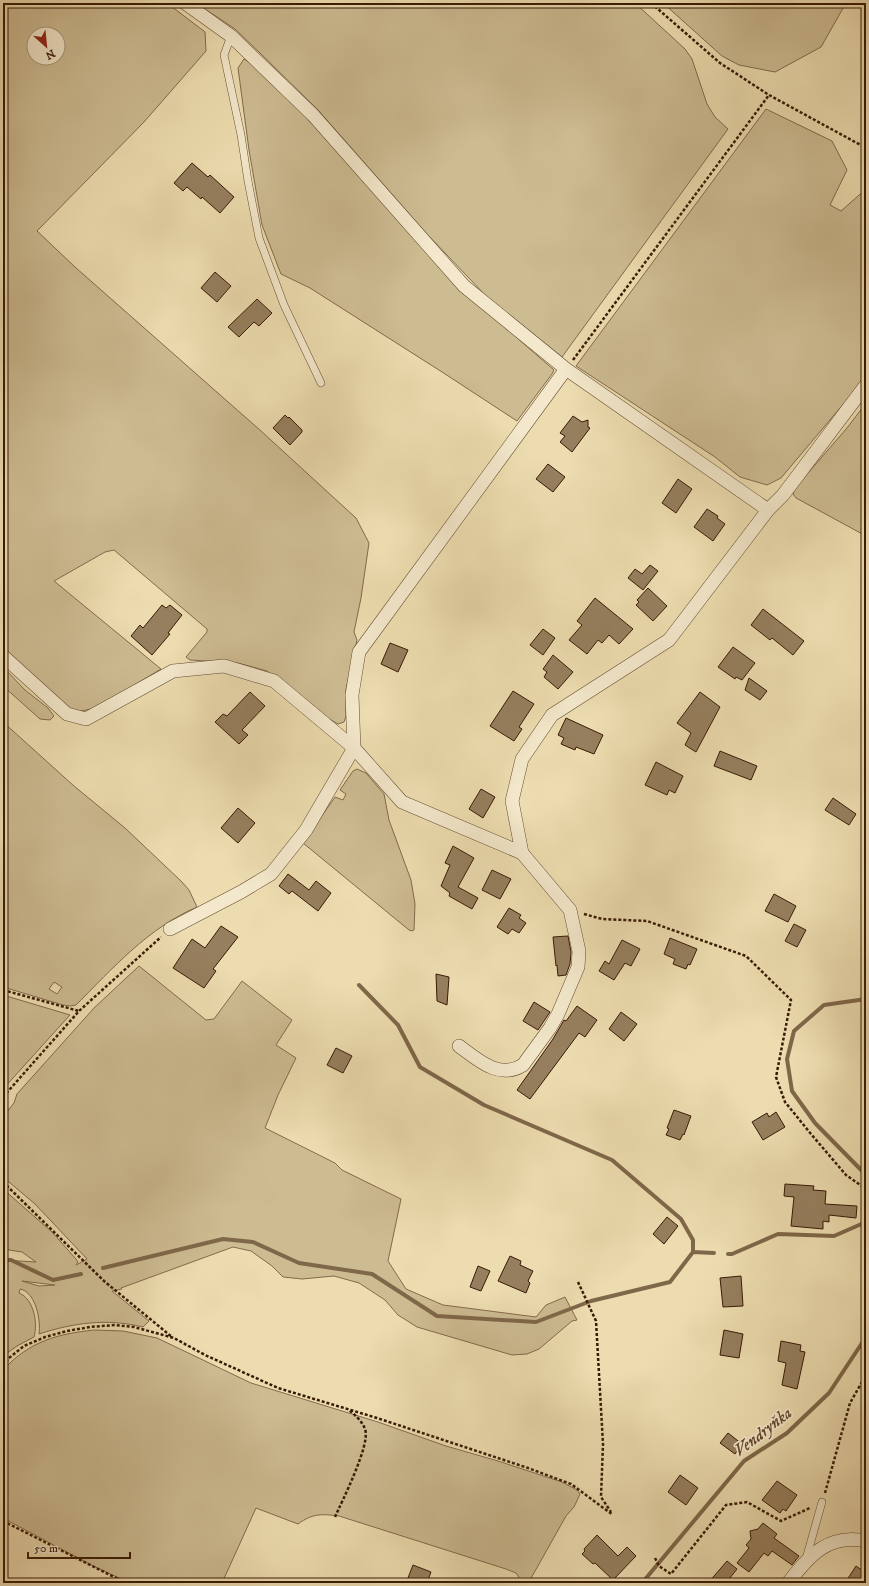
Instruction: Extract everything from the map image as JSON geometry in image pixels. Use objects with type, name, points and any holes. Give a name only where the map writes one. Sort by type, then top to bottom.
[{"type":"street","points":[[185,3],[231,36],[313,115],[464,286],[566,369],[768,510]]},
{"type":"street","points":[[170,929],[241,892],[271,874],[306,830],[354,748],[352,695],[359,652],[566,369]]},
{"type":"street","points":[[522,853],[512,801],[522,759],[552,715],[670,640],[768,510],[783,495],[866,385]]},
{"type":"street","points":[[3,656],[67,714],[86,719],[173,671],[224,666],[274,681],[354,748],[402,802],[522,853],[570,910],[579,951],[578,967],[558,1014],[550,1028],[522,1065],[507,1071],[496,1070],[484,1065],[459,1046]]},
{"type":"street","points":[[788,1583],[805,1561],[823,1546],[842,1540],[866,1541]]},
{"type":"lane","points":[[231,36],[224,55],[241,135],[259,238],[284,305],[321,383]]},
{"type":"lane","points":[[805,1561],[822,1502]]},
{"type":"path","points":[[651,3],[720,63],[769,95],[866,148]]},
{"type":"path","points":[[566,369],[769,95]]},
{"type":"path","points":[[570,910],[602,919],[647,921],[746,956],[791,1000],[776,1077],[785,1102],[846,1175],[866,1189]]},
{"type":"path","points":[[3,1097],[79,1011],[170,929]]},
{"type":"path","points":[[3,990],[79,1011]]},
{"type":"path","points":[[3,1182],[104,1281],[174,1338],[205,1355],[278,1388],[349,1409],[528,1468],[571,1484],[613,1515],[601,1497],[603,1444],[596,1321],[578,1282]]},
{"type":"path","points":[[3,1366],[9,1358],[24,1346],[45,1337],[75,1329],[115,1326],[134,1328],[174,1338]]},
{"type":"path","points":[[655,1559],[659,1566],[671,1574],[726,1505],[747,1502],[781,1521],[822,1502],[850,1403],[866,1375]]},
{"type":"path","points":[[335,1517],[366,1441],[365,1430],[358,1418],[349,1409]]},
{"type":"path","points":[[3,1521],[126,1583]]},
{"type":"shaded area","points":[[3,3],[167,3],[205,32],[206,51],[144,122],[37,231],[75,267],[261,431],[356,518],[369,543],[361,598],[354,632],[357,640],[346,689],[346,716],[344,722],[338,724],[324,716],[267,671],[238,663],[190,660],[186,657],[207,632],[207,629],[114,550],[105,552],[54,581],[161,669],[96,708],[81,711],[68,710],[3,654]]},
{"type":"shaded area","points":[[196,3],[635,3],[685,49],[692,59],[707,104],[715,117],[728,129],[562,357],[486,296],[427,234],[318,110],[235,29]]},
{"type":"shaded area","points":[[663,3],[846,3],[821,47],[775,72],[739,65],[722,56]]},
{"type":"shaded area","points":[[244,59],[256,66],[275,83],[471,298],[554,370],[517,421],[310,288],[281,274],[262,225],[249,150],[238,68]]},
{"type":"shaded area","points":[[766,109],[832,141],[847,170],[830,205],[841,211],[866,189],[866,374],[851,395],[781,478],[767,485],[740,477],[715,457],[576,366]]},
{"type":"shaded area","points":[[866,403],[866,536],[796,498],[793,494],[795,488],[847,428]]},
{"type":"shaded area","points":[[3,667],[25,690],[48,708],[54,716],[50,720],[40,719],[3,686]]},
{"type":"shaded area","points":[[3,722],[74,786],[125,828],[181,881],[189,890],[197,907],[179,916],[147,937],[118,963],[76,1005],[63,1005],[3,987]],"holes":[[[54,982],[62,987],[57,994],[49,989]]]},
{"type":"shaded area","points":[[357,769],[366,773],[384,794],[389,820],[411,880],[415,904],[414,930],[412,931],[303,843],[335,797],[343,800],[346,794],[340,790],[353,771]]},
{"type":"shaded area","points":[[139,966],[206,1020],[214,1019],[242,981],[292,1020],[276,1045],[296,1058],[278,1095],[265,1128],[335,1163],[342,1170],[401,1199],[388,1261],[406,1289],[443,1305],[536,1317],[546,1305],[565,1297],[577,1320],[572,1321],[539,1349],[527,1354],[512,1355],[417,1327],[398,1315],[385,1300],[359,1283],[334,1276],[302,1279],[283,1277],[272,1266],[251,1251],[233,1247],[121,1288],[122,1289],[112,1291],[149,1321],[143,1327],[130,1324],[103,1322],[65,1327],[39,1334],[38,1315],[34,1301],[30,1295],[20,1289],[19,1293],[28,1300],[34,1312],[34,1337],[17,1346],[3,1356],[3,1260],[36,1262],[22,1252],[3,1249],[3,1189],[52,1232],[76,1259],[78,1262],[76,1265],[87,1259],[35,1204],[3,1177],[3,1117],[14,1103],[17,1094],[94,1008]],"holes":[[[22,1281],[55,1285],[39,1286]]]},
{"type":"shaded area","points":[[3,995],[70,1015],[3,1089]]},
{"type":"shaded area","points":[[94,1330],[123,1331],[157,1338],[251,1383],[378,1422],[446,1446],[562,1482],[577,1490],[580,1494],[574,1507],[566,1516],[530,1580],[537,1583],[523,1583],[516,1573],[506,1569],[339,1516],[318,1515],[303,1520],[298,1524],[256,1508],[222,1583],[130,1583],[91,1565],[3,1518],[3,1370],[23,1352],[45,1341],[68,1334]]},
{"type":"building","points":[[192,163],[208,177],[210,175],[234,197],[220,213],[202,197],[201,199],[187,187],[183,191],[174,183]]},
{"type":"building","points":[[215,272],[231,286],[217,302],[201,288]]},
{"type":"building","points":[[257,299],[272,313],[259,326],[254,322],[239,337],[228,327]]},
{"type":"building","points":[[285,415],[302,430],[302,432],[290,445],[273,428]]},
{"type":"building","points":[[573,416],[582,422],[588,420],[588,427],[590,428],[572,452],[560,442],[565,436],[560,433]]},
{"type":"building","points":[[548,464],[565,477],[553,492],[536,479]]},
{"type":"building","points":[[678,479],[692,489],[676,513],[662,503]]},
{"type":"building","points":[[707,509],[718,516],[717,518],[725,524],[713,541],[694,527]]},
{"type":"building","points":[[650,565],[658,571],[643,590],[628,578],[635,569],[642,574]]},
{"type":"building","points":[[648,588],[667,606],[653,621],[636,605],[639,602],[637,600]]},
{"type":"building","points":[[595,598],[633,629],[619,644],[609,635],[602,643],[598,640],[587,654],[569,640],[582,625],[577,621]]},
{"type":"building","points":[[162,605],[166,608],[170,605],[182,615],[168,633],[170,634],[152,655],[131,636],[140,625],[143,628]]},
{"type":"building","points":[[763,609],[804,641],[793,655],[772,638],[770,640],[751,625]]},
{"type":"building","points":[[543,629],[555,638],[543,655],[530,645]]},
{"type":"building","points":[[390,643],[408,650],[398,672],[381,664]]},
{"type":"building","points":[[733,647],[755,663],[742,680],[736,677],[735,679],[718,667]]},
{"type":"building","points":[[553,655],[573,672],[558,689],[544,677],[547,672],[543,669]]},
{"type":"building","points":[[749,678],[767,691],[760,700],[745,690]]},
{"type":"building","points":[[513,691],[534,704],[519,727],[522,729],[514,741],[490,726]]},
{"type":"building","points":[[250,692],[265,706],[242,730],[248,735],[239,744],[215,722],[223,714],[227,716]]},
{"type":"building","points":[[700,692],[720,707],[696,752],[685,745],[691,733],[677,723]]},
{"type":"building","points":[[566,718],[603,735],[594,754],[576,747],[575,750],[561,744],[564,738],[558,735]]},
{"type":"building","points":[[720,751],[757,766],[751,780],[714,766]]},
{"type":"building","points":[[656,762],[683,776],[675,793],[669,790],[667,795],[645,785]]},
{"type":"building","points":[[481,789],[495,797],[483,818],[469,809]]},
{"type":"building","points":[[833,798],[856,814],[849,825],[825,810]]},
{"type":"building","points":[[238,808],[255,823],[238,843],[221,828]]},
{"type":"building","points":[[453,846],[474,858],[458,887],[478,898],[472,909],[449,896],[450,893],[441,886],[450,865],[445,863]]},
{"type":"building","points":[[492,870],[511,879],[500,899],[482,890]]},
{"type":"building","points":[[288,874],[309,890],[316,881],[331,893],[318,911],[292,891],[289,894],[279,886]]},
{"type":"building","points":[[774,894],[796,906],[788,922],[765,911]]},
{"type":"building","points":[[509,908],[521,915],[519,918],[526,923],[519,933],[512,929],[508,934],[497,927]]},
{"type":"building","points":[[794,924],[806,930],[797,947],[785,941]]},
{"type":"building","points":[[221,926],[238,937],[213,969],[216,971],[204,988],[173,968],[192,939],[205,948]]},
{"type":"building","points":[[568,936],[571,952],[570,964],[566,975],[558,976],[553,937]]},
{"type":"building","points":[[670,938],[697,949],[690,965],[688,964],[686,969],[673,964],[675,959],[664,954]]},
{"type":"building","points":[[622,940],[640,949],[631,966],[625,963],[614,980],[599,971],[605,961],[609,964]]},
{"type":"building","points":[[436,974],[449,977],[447,1005],[437,1001]]},
{"type":"building","points":[[534,1002],[550,1012],[538,1030],[523,1021]]},
{"type":"building","points":[[577,1006],[597,1020],[585,1037],[579,1033],[530,1099],[517,1090],[553,1039],[564,1020],[566,1021]]},
{"type":"building","points":[[621,1012],[637,1024],[624,1041],[609,1029]]},
{"type":"building","points":[[336,1048],[352,1056],[343,1073],[327,1065]]},
{"type":"building","points":[[674,1110],[691,1116],[684,1135],[683,1134],[680,1140],[666,1135]]},
{"type":"building","points":[[776,1112],[785,1127],[763,1140],[752,1122],[767,1113],[769,1117]]},
{"type":"building","points":[[785,1184],[814,1186],[813,1190],[826,1191],[825,1204],[857,1206],[856,1218],[829,1215],[829,1222],[823,1221],[823,1229],[791,1226],[794,1197],[784,1196]]},
{"type":"building","points":[[667,1217],[678,1226],[664,1244],[653,1234]]},
{"type":"building","points":[[510,1256],[521,1261],[520,1265],[533,1271],[528,1281],[530,1283],[526,1293],[498,1281]]},
{"type":"building","points":[[478,1266],[490,1271],[481,1291],[470,1287]]},
{"type":"building","points":[[741,1276],[743,1306],[723,1307],[720,1278]]},
{"type":"building","points":[[724,1330],[743,1334],[739,1358],[720,1355]]},
{"type":"building","points":[[781,1341],[801,1345],[800,1351],[805,1352],[797,1389],[782,1385],[786,1363],[778,1361]]},
{"type":"building","points":[[728,1433],[742,1444],[735,1454],[720,1443]]},
{"type":"building","points":[[680,1475],[698,1488],[686,1505],[668,1492]]},
{"type":"building","points":[[777,1481],[797,1495],[786,1511],[783,1509],[780,1513],[762,1500]]},
{"type":"building","points":[[763,1523],[777,1534],[774,1538],[799,1556],[792,1565],[772,1551],[768,1556],[764,1553],[749,1572],[737,1563],[749,1548],[746,1545],[751,1539],[750,1531],[758,1529]]},
{"type":"building","points":[[597,1535],[618,1556],[627,1547],[636,1556],[613,1580],[595,1563],[593,1564],[582,1554],[585,1551],[584,1549]]},
{"type":"building","points":[[727,1561],[737,1569],[726,1583],[708,1583]]},
{"type":"building","points":[[413,1565],[431,1572],[427,1583],[406,1583]]},
{"type":"building","points":[[856,1566],[866,1573],[866,1583],[845,1583]]},
{"type":"waterway","points":[[359,985],[398,1025],[420,1067],[484,1105],[612,1160],[681,1219],[693,1240],[693,1252]]},
{"type":"waterway","name":"Vendryňka","points":[[866,999],[824,1005],[794,1031],[787,1059],[792,1091],[815,1123],[866,1175]]},
{"type":"waterway","points":[[728,1254],[732,1254],[778,1234],[834,1236],[866,1222]]},
{"type":"waterway","points":[[103,1268],[223,1239],[253,1242],[299,1263],[372,1274],[437,1316],[536,1322],[591,1301],[670,1282],[693,1252],[714,1253]]},
{"type":"waterway","points":[[3,1260],[11,1260],[53,1280],[81,1274]]},
{"type":"waterway","name":"Vendryňka","points":[[642,1583],[744,1461],[787,1433],[829,1393],[866,1337]]}]
